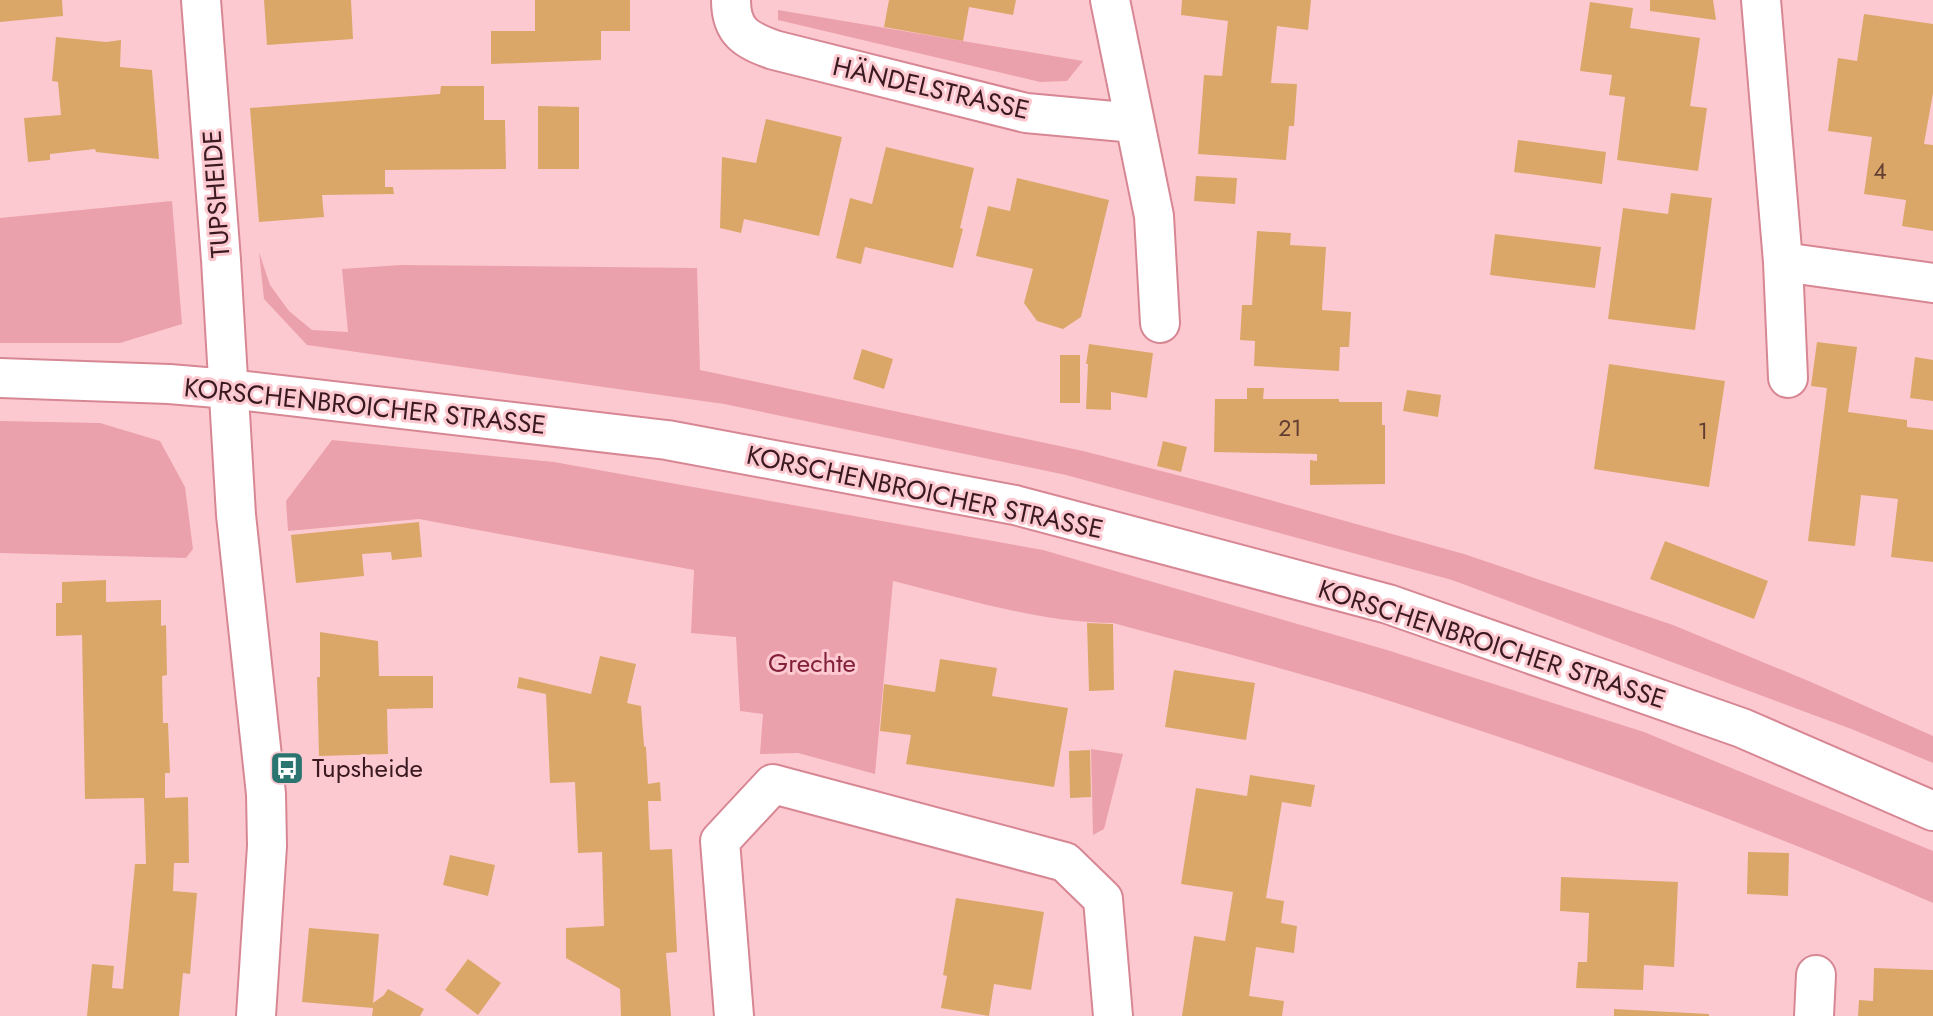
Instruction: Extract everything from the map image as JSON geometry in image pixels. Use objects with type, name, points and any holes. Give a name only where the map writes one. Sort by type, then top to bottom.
[{"type":"street","name":"TUPSHEIDE","points":[[201,0],[221,260],[236,515],[267,820],[256,1016]]},
{"type":"street","points":[[1110,0],[1154,216],[1160,323]]},
{"type":"street","points":[[1761,0],[1783,262],[1788,378]]},
{"type":"street","name":"HÄNDELSTRASSE","points":[[733,13],[749,40],[774,50],[1026,113],[1135,123]]},
{"type":"street","points":[[1783,262],[1933,283]]},
{"type":"street","name":"KORSCHENBROICHER STRASSE","points":[[0,378],[169,384],[229,389],[667,440],[1015,505],[1388,604],[1742,728],[1933,811]]},
{"type":"street","points":[[734,1016],[720,841],[773,784],[1065,862],[1103,899],[1113,1016]]},
{"type":"street","points":[[1814,1016],[1816,975]]},
{"type":"green space","points":[[778,10],[1083,61],[1067,81],[1040,82],[778,20]]},
{"type":"green space","points":[[172,201],[182,324],[120,343],[0,343],[0,218]]},
{"type":"green space","points":[[259,252],[270,285],[289,311],[312,330],[348,332],[342,269],[401,265],[697,268],[700,370],[1083,451],[1464,554],[1673,625],[1933,736],[1933,763],[1854,730],[1452,580],[1066,475],[724,404],[307,345],[264,299]]},
{"type":"green space","points":[[0,421],[100,423],[160,441],[185,487],[193,549],[186,558],[0,553]]},
{"type":"green space","name":"Grechte","points":[[332,440],[554,462],[1043,550],[1387,650],[1644,732],[1933,851],[1933,903],[1724,817],[1511,741],[1368,694],[1113,623],[1030,614],[893,581],[875,774],[798,753],[760,754],[763,714],[740,711],[736,637],[691,633],[694,570],[419,519],[288,531],[286,501]]},
{"type":"green space","points":[[1091,749],[1123,754],[1104,829],[1093,835]]},
{"type":"building","points":[[0,0],[62,0],[63,16],[0,22]]},
{"type":"building","points":[[264,0],[351,0],[353,39],[267,45]]},
{"type":"building","points":[[535,0],[630,0],[630,31],[601,31],[601,60],[491,64],[491,31],[535,31]]},
{"type":"building","points":[[889,0],[1016,0],[1013,15],[969,7],[963,41],[884,27]]},
{"type":"building","points":[[1182,0],[1311,0],[1308,30],[1277,26],[1271,83],[1297,84],[1294,126],[1289,126],[1286,160],[1198,154],[1204,75],[1222,76],[1228,21],[1181,15]]},
{"type":"building","points":[[1650,0],[1713,0],[1716,20],[1650,11]]},
{"type":"building","points":[[1590,2],[1633,8],[1630,28],[1700,38],[1690,106],[1707,108],[1698,171],[1617,160],[1625,97],[1609,95],[1612,75],[1580,71]]},
{"type":"building","points":[[1864,14],[1933,24],[1933,93],[1924,144],[1933,145],[1933,231],[1902,226],[1906,200],[1864,194],[1872,137],[1828,131],[1838,58],[1857,61]]},
{"type":"building","points":[[56,37],[106,42],[121,40],[120,67],[152,70],[159,159],[96,152],[95,149],[50,154],[50,160],[28,162],[24,118],[61,115],[58,82],[52,81]]},
{"type":"building","points":[[441,86],[484,86],[484,120],[505,120],[506,169],[385,170],[385,187],[393,187],[394,194],[322,195],[324,217],[259,222],[250,108],[440,94]]},
{"type":"building","points":[[538,106],[579,107],[579,169],[538,169]]},
{"type":"building","points":[[766,119],[842,137],[819,236],[744,219],[741,233],[720,228],[722,157],[756,163]]},
{"type":"building","points":[[1518,140],[1606,152],[1602,184],[1514,172]]},
{"type":"building","points":[[886,147],[974,168],[953,268],[865,247],[861,264],[836,258],[850,198],[872,204]]},
{"type":"building","points":[[1196,176],[1237,178],[1235,204],[1194,201]]},
{"type":"building","points":[[1017,178],[1109,200],[1081,317],[1063,329],[1037,321],[1024,303],[1033,269],[976,256],[988,206],[1010,211]]},
{"type":"building","points":[[1671,193],[1712,198],[1695,330],[1608,319],[1623,208],[1668,214]]},
{"type":"building","points":[[1257,231],[1291,233],[1290,245],[1326,247],[1322,310],[1351,312],[1349,347],[1340,347],[1339,371],[1254,366],[1255,341],[1240,340],[1242,305],[1252,305]]},
{"type":"building","points":[[1495,234],[1601,247],[1595,288],[1490,275]]},
{"type":"building","points":[[1817,342],[1857,347],[1848,412],[1907,420],[1907,427],[1933,430],[1933,562],[1891,557],[1898,499],[1861,495],[1855,546],[1808,541],[1827,388],[1811,386]]},
{"type":"building","points":[[1089,344],[1153,353],[1147,398],[1111,392],[1111,410],[1086,409]]},
{"type":"building","points":[[862,349],[893,359],[884,389],[853,379]]},
{"type":"building","points":[[1060,355],[1080,355],[1080,403],[1060,403]]},
{"type":"building","points":[[1915,357],[1933,360],[1933,401],[1910,398]]},
{"type":"building","points":[[1609,364],[1725,381],[1709,487],[1594,469]]},
{"type":"building","points":[[1247,388],[1264,388],[1263,399],[1382,402],[1382,425],[1385,425],[1385,484],[1310,485],[1310,460],[1317,461],[1317,454],[1214,452],[1215,399],[1247,399]]},
{"type":"building","points":[[1407,390],[1441,395],[1438,417],[1403,411]]},
{"type":"building","points":[[1163,441],[1187,447],[1181,472],[1157,466]]},
{"type":"building","points":[[419,522],[422,557],[392,560],[391,552],[362,554],[364,576],[296,583],[291,535]]},
{"type":"building","points":[[1665,541],[1768,581],[1754,619],[1650,579]]},
{"type":"building","points":[[106,580],[106,602],[161,600],[161,626],[166,625],[167,675],[162,676],[163,723],[168,723],[170,773],[165,773],[165,798],[188,797],[189,863],[174,863],[173,891],[197,893],[190,974],[183,973],[179,1016],[87,1016],[92,964],[114,966],[112,988],[123,989],[135,864],[146,864],[144,798],[85,799],[82,635],[56,636],[56,603],[62,603],[62,582]]},
{"type":"building","points":[[1087,623],[1113,624],[1114,690],[1089,691]]},
{"type":"building","points":[[320,632],[378,641],[379,676],[433,676],[433,708],[387,709],[388,754],[319,756],[317,677],[320,677]]},
{"type":"building","points":[[600,656],[636,664],[627,703],[641,706],[648,784],[660,782],[661,801],[648,801],[650,850],[672,849],[677,952],[666,953],[671,1016],[621,1016],[620,989],[566,958],[566,928],[604,926],[602,852],[578,853],[575,782],[550,783],[546,694],[517,688],[519,677],[591,694]]},
{"type":"building","points":[[940,659],[997,668],[992,696],[1068,708],[1054,787],[906,764],[911,735],[880,731],[884,684],[935,692]]},
{"type":"building","points":[[1174,670],[1255,683],[1246,740],[1165,727]]},
{"type":"building","points":[[1090,750],[1091,797],[1070,798],[1069,751]]},
{"type":"building","points":[[1250,775],[1315,785],[1311,807],[1282,802],[1266,898],[1284,901],[1281,923],[1297,926],[1294,953],[1256,947],[1249,996],[1284,1001],[1282,1016],[1182,1016],[1194,936],[1225,941],[1233,892],[1181,884],[1196,788],[1247,796]]},
{"type":"building","points":[[1748,852],[1789,853],[1788,896],[1747,894]]},
{"type":"building","points":[[450,855],[495,865],[488,896],[443,885]]},
{"type":"building","points":[[1561,877],[1678,882],[1674,967],[1644,965],[1643,990],[1576,988],[1578,962],[1587,962],[1589,913],[1560,911]]},
{"type":"building","points":[[956,898],[1044,912],[1031,990],[994,984],[989,1016],[941,1008],[947,976],[943,975]]},
{"type":"building","points":[[309,928],[379,934],[373,1003],[388,989],[424,1009],[420,1016],[372,1016],[373,1008],[302,1002]]},
{"type":"building","points":[[468,959],[501,983],[478,1015],[445,990]]},
{"type":"building","points":[[1874,968],[1933,970],[1933,1016],[1858,1016],[1859,1000],[1873,1001]]},
{"type":"building","points":[[1614,1009],[1709,1014],[1709,1016],[1614,1016]]},
{"type":"place","name":"Tupsheide","points":[[287,768]]}]
